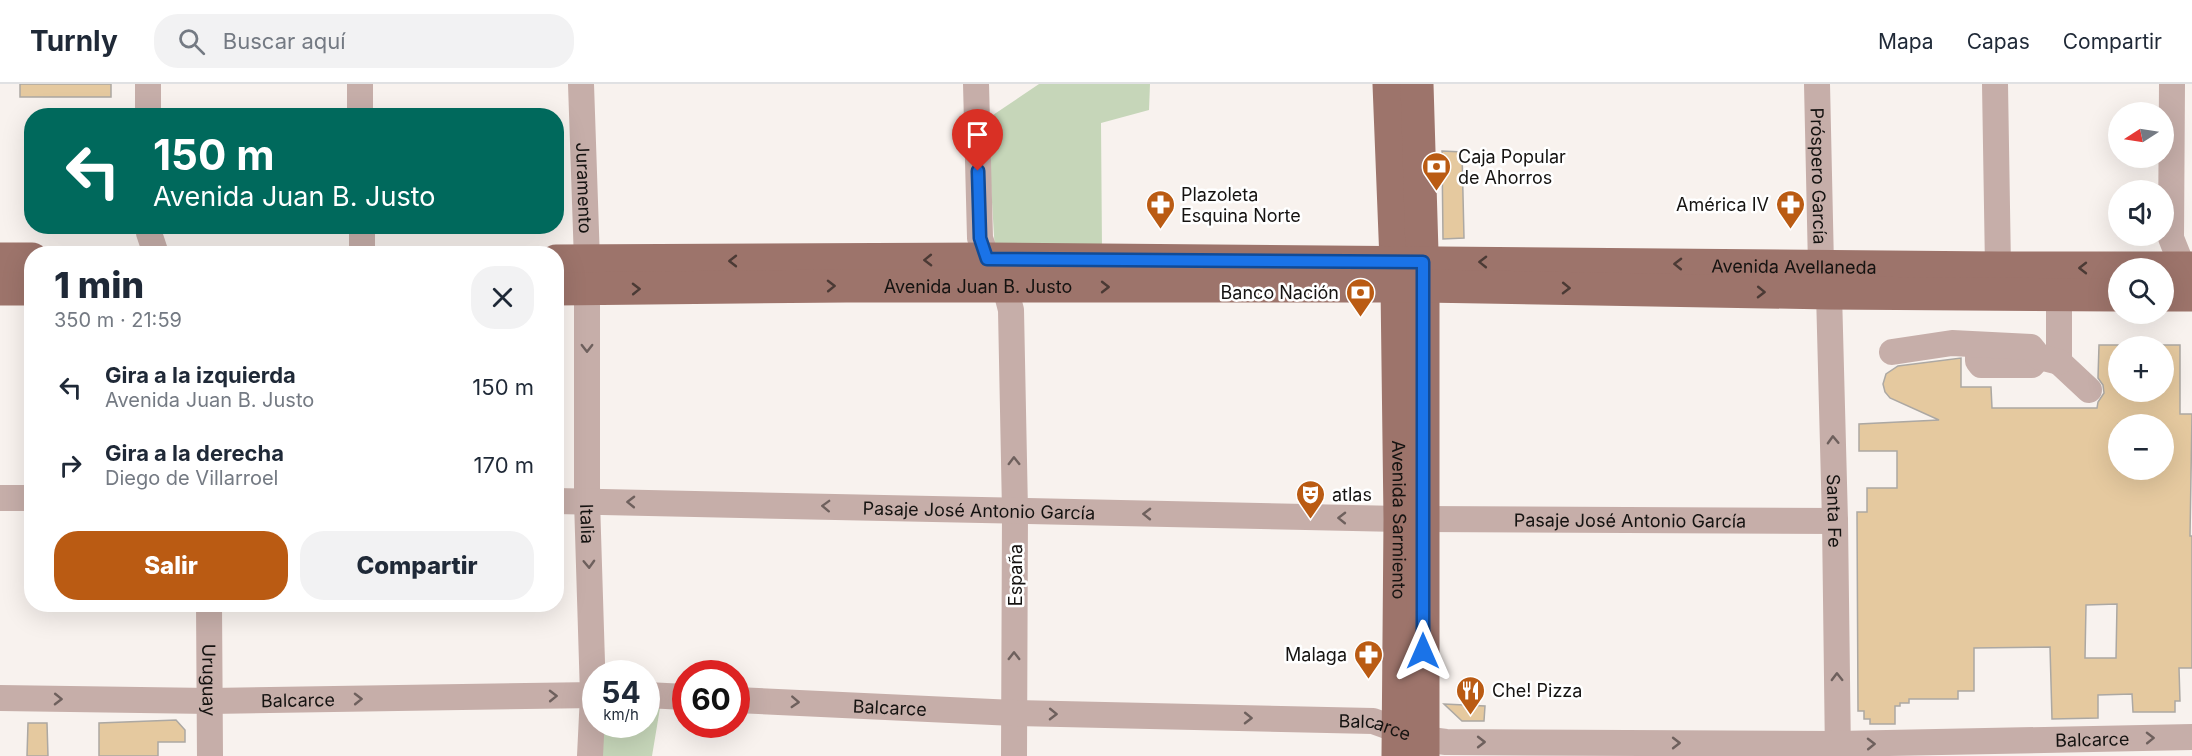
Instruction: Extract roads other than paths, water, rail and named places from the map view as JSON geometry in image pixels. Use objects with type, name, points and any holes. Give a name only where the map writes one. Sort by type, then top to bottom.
[{"type":"main road","points":[[1389,84],[1410,274]]},
{"type":"main road","points":[[1410,274],[1417,84]]},
{"type":"main road","points":[[0,259],[24,260]]},
{"type":"main road","name":"Avenida Juan B. Justo","points":[[572,275],[987,259],[1410,274]]},
{"type":"main road","name":"Avenida Avellaneda","points":[[1825,280],[1998,268],[2190,277]]},
{"type":"main road","name":"Avenida Juan B. Justo","points":[[572,275],[1005,287],[1410,274]]},
{"type":"main road","name":"Avenida Avellaneda","points":[[1410,274],[1825,280],[2108,295]]},
{"type":"main road","name":"Avenida Sarmiento","points":[[1410,274],[1411,745]]},
{"type":"main road","points":[[2174,288],[2190,277]]},
{"type":"main road","points":[[0,289],[24,289]]},
{"type":"street","points":[[148,84],[148,108]]},
{"type":"street","points":[[360,84],[360,108]]},
{"type":"street","name":"Juramento","points":[[572,275],[581,84]]},
{"type":"street","points":[[976,84],[980,238],[987,259],[1005,287]]},
{"type":"street","name":"Próspero García","points":[[1817,84],[1825,280]]},
{"type":"street","points":[[1995,84],[1998,268]]},
{"type":"street","points":[[2172,84],[2171,238],[2190,277]]},
{"type":"street","name":"Italia","points":[[572,275],[587,501],[593,660]]},
{"type":"street","name":"Santa Fe","points":[[1825,280],[1835,520],[1838,750]]},
{"type":"street","name":"España","points":[[1005,287],[1011,310],[1015,511],[1014,756]]},
{"type":"street","points":[[2049,360],[2059,294]]},
{"type":"street","points":[[1892,352],[1952,343],[1978,346],[1978,361],[1981,365],[2032,365],[2049,360]]},
{"type":"street","points":[[2049,360],[2089,390]]},
{"type":"street","points":[[0,498],[24,498]]},
{"type":"street","name":"Pasaje José Antonio García","points":[[564,501],[1412,519],[1835,520]]},
{"type":"street","name":"Uruguay","points":[[209,612],[210,756]]},
{"type":"street","name":"Balcarce","points":[[0,698],[210,701],[582,695]]},
{"type":"street","name":"Balcarce","points":[[750,701],[1014,713],[1373,721],[1411,745],[1446,742],[1838,750],[2192,737]]},
{"type":"street","name":"Italia","points":[[590,756],[591,738]]},
{"type":"place","name":"Caja Popular de Ahorros","points":[[1437,192]]},
{"type":"place","name":"Plazoleta Esquina Norte","points":[[1160,230]]},
{"type":"place","name":"América IV","points":[[1790,230]]},
{"type":"place","name":"Banco Nación","points":[[1360,318]]},
{"type":"place","name":"atlas","points":[[1311,520]]},
{"type":"place","name":"Malaga","points":[[1368,680]]},
{"type":"place","name":"Che! Pizza","points":[[1471,716]]}]
